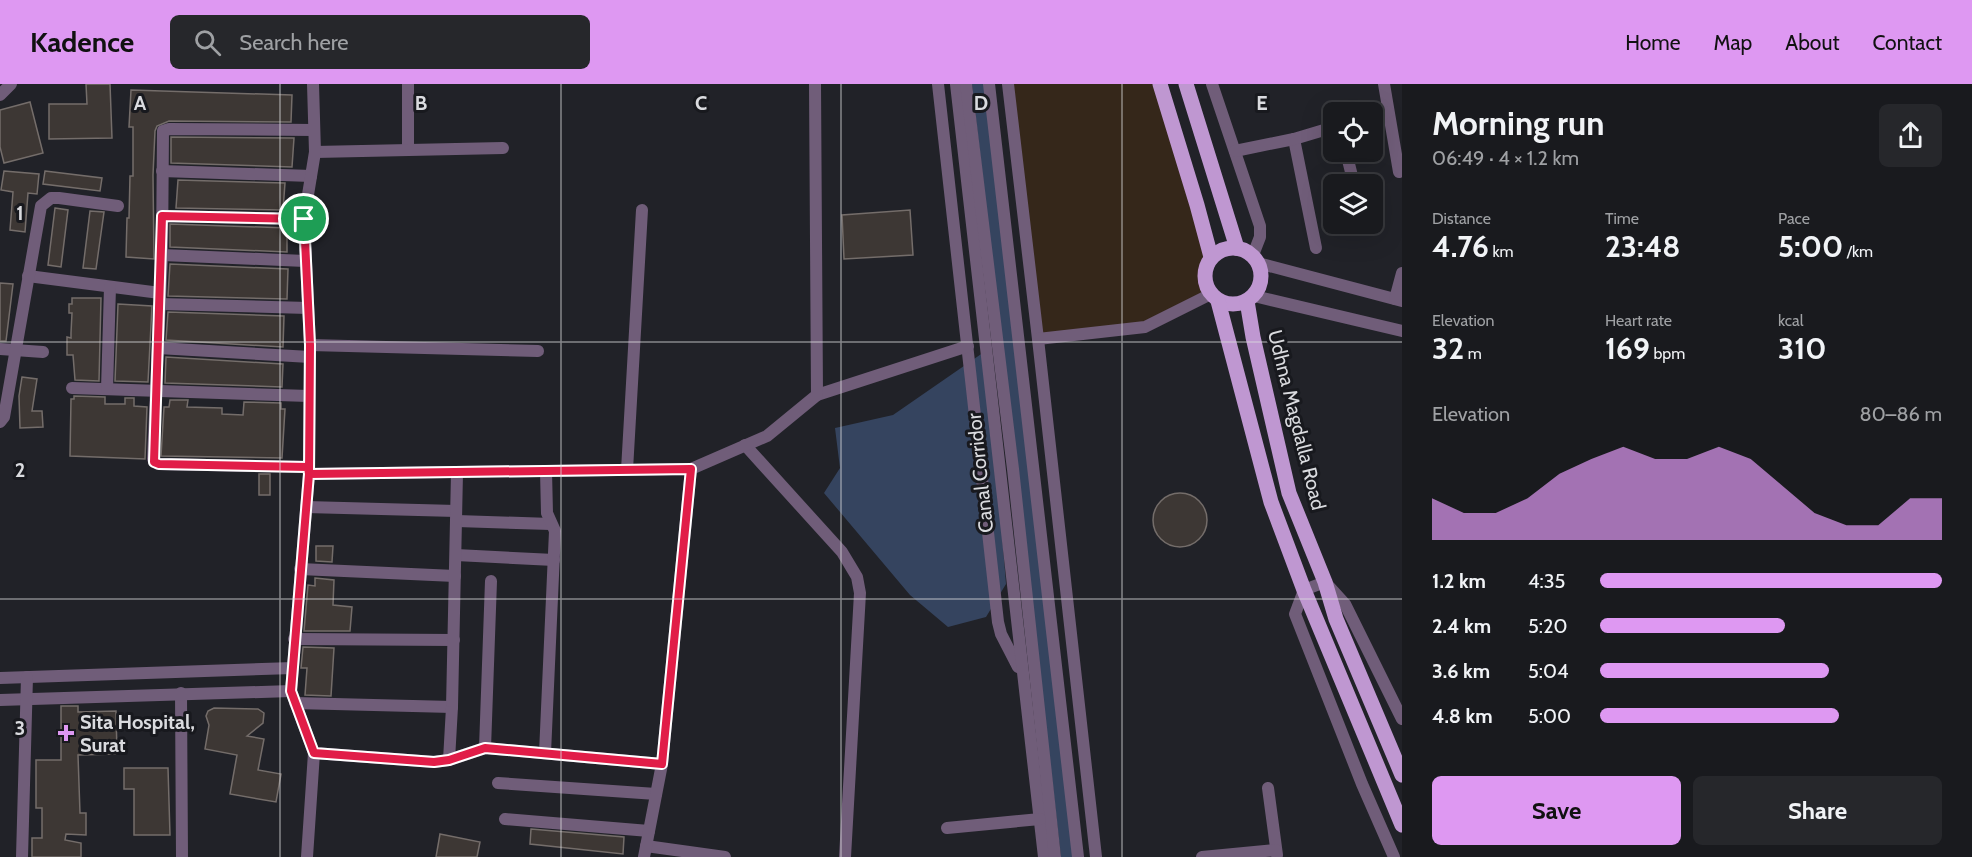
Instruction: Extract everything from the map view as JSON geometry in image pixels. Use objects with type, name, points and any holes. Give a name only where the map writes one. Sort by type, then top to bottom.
[{"type":"main road","points":[[1161,84],[1210,257]]},
{"type":"main road","points":[[1186,84],[1238,248]]},
{"type":"main road","points":[[1256,259],[1238,248],[1218,251],[1210,257],[1206,266],[1204,276],[1206,286],[1214,298],[1271,502],[1304,590],[1402,825]]},
{"type":"main road","name":"Udhna Magdalla Road","points":[[1256,259],[1261,271],[1261,280],[1250,298],[1253,337],[1289,493],[1336,619],[1402,775]]},
{"type":"main road","points":[[1214,298],[1227,304],[1237,304],[1250,298]]},
{"type":"street","points":[[0,95],[11,84]]},
{"type":"street","points":[[307,857],[314,753],[293,697],[293,668],[309,471],[310,351],[304,219],[315,152],[313,84]]},
{"type":"street","points":[[408,84],[408,150]]},
{"type":"street","points":[[814,84],[817,395]]},
{"type":"street","points":[[938,84],[998,622],[1001,634],[1022,676]]},
{"type":"street","name":"Canal Corridor","points":[[956,84],[1044,857]]},
{"type":"street","points":[[966,84],[1015,481],[1055,857]]},
{"type":"street","points":[[989,84],[1078,857]]},
{"type":"street","points":[[1008,84],[1096,857]]},
{"type":"street","points":[[1212,84],[1260,226],[1256,259],[1399,300],[1402,273]]},
{"type":"street","points":[[1384,84],[1399,172]]},
{"type":"street","points":[[1383,114],[1388,112]]},
{"type":"street","points":[[314,130],[165,130],[163,135],[162,255],[153,459],[155,463],[309,471],[457,473],[691,469],[766,436],[817,395],[968,346]]},
{"type":"street","points":[[1235,151],[1294,139],[1323,130]]},
{"type":"street","points":[[1294,139],[1316,248]]},
{"type":"street","points":[[315,152],[503,148]]},
{"type":"street","points":[[162,171],[311,176]]},
{"type":"street","points":[[0,422],[4,417],[17,350],[38,214],[45,201],[59,198],[118,206]]},
{"type":"street","points":[[627,470],[642,210]]},
{"type":"street","points":[[162,216],[304,219]]},
{"type":"street","points":[[162,255],[305,261]]},
{"type":"street","points":[[28,276],[110,287],[160,298],[308,308]]},
{"type":"street","points":[[107,389],[110,287]]},
{"type":"street","points":[[1038,339],[1146,327],[1214,298]]},
{"type":"street","points":[[1250,298],[1402,331]]},
{"type":"street","points":[[158,348],[538,351]]},
{"type":"street","points":[[0,349],[43,352]]},
{"type":"street","points":[[72,388],[309,396]]},
{"type":"street","points":[[746,445],[842,552],[857,577],[860,593],[845,857]]},
{"type":"street","points":[[691,469],[662,764],[645,851],[724,857]]},
{"type":"street","points":[[545,753],[555,531],[547,513],[546,471]]},
{"type":"street","points":[[449,760],[457,473]]},
{"type":"street","points":[[306,507],[551,524]]},
{"type":"street","points":[[456,555],[554,560]]},
{"type":"street","points":[[300,568],[455,576]]},
{"type":"street","points":[[485,748],[491,581]]},
{"type":"street","points":[[1394,857],[1362,784],[1295,614],[1304,590],[1324,582],[1345,604],[1402,719]]},
{"type":"street","points":[[294,639],[454,640]]},
{"type":"street","points":[[0,678],[293,668]]},
{"type":"street","points":[[22,857],[27,677]]},
{"type":"street","points":[[0,700],[182,693],[452,707]]},
{"type":"street","points":[[182,693],[182,857]]},
{"type":"street","points":[[314,753],[434,762],[449,760],[485,748],[662,764]]},
{"type":"street","points":[[498,783],[656,794]]},
{"type":"street","points":[[1202,857],[1277,853],[1268,788]]},
{"type":"street","points":[[505,819],[649,831]]},
{"type":"street","points":[[947,828],[1040,819]]},
{"type":"shaded area","points":[[1008,84],[1158,84],[1209,256],[1202,275],[1207,293],[1155,321],[1042,336]]},
{"type":"water","points":[[987,350],[1006,584],[986,617],[948,627],[910,595],[824,493],[840,468],[835,428],[893,415]]},
{"type":"building","points":[[86,84],[110,84],[112,138],[49,139],[49,104],[87,104]]},
{"type":"building","points":[[131,90],[292,95],[291,122],[169,121],[157,126],[153,175],[154,259],[126,257],[130,176],[133,176],[133,127],[129,127]]},
{"type":"building","points":[[30,102],[43,153],[4,163],[0,147],[0,110]]},
{"type":"building","points":[[171,137],[294,138],[292,167],[171,163]]},
{"type":"building","points":[[4,171],[39,174],[37,194],[28,193],[25,232],[10,230],[13,192],[1,190]]},
{"type":"building","points":[[45,171],[102,178],[100,191],[43,184]]},
{"type":"building","points":[[178,180],[285,183],[283,210],[176,208]]},
{"type":"building","points":[[55,208],[68,210],[61,267],[48,265]]},
{"type":"building","points":[[910,210],[913,255],[844,259],[842,215]]},
{"type":"building","points":[[90,211],[104,212],[96,269],[83,268]]},
{"type":"building","points":[[170,224],[287,228],[287,252],[170,247]]},
{"type":"building","points":[[170,264],[288,269],[287,299],[168,296]]},
{"type":"building","points":[[0,283],[13,284],[6,341],[0,341]]},
{"type":"building","points":[[72,298],[101,298],[99,381],[75,380],[73,355],[67,355],[67,337],[71,338],[72,313],[69,313],[69,304],[72,304]]},
{"type":"building","points":[[118,304],[152,306],[148,382],[115,381]]},
{"type":"building","points":[[168,312],[284,316],[283,347],[166,340]]},
{"type":"building","points":[[166,357],[283,364],[282,387],[165,383]]},
{"type":"building","points":[[22,377],[37,379],[32,411],[42,411],[43,427],[20,428],[19,396]]},
{"type":"building","points":[[74,396],[105,397],[105,404],[125,404],[125,398],[134,398],[134,406],[147,407],[145,459],[70,456],[71,399],[74,399]]},
{"type":"building","points":[[170,400],[188,400],[187,407],[222,408],[222,414],[243,415],[244,402],[281,403],[281,409],[285,409],[282,458],[161,456],[164,407],[169,407]]},
{"type":"building","points":[[259,474],[270,474],[270,495],[259,495]]},
{"type":"building","points":[[1180,493],[1190,495],[1199,501],[1205,510],[1207,520],[1205,530],[1199,539],[1190,545],[1180,547],[1170,545],[1161,539],[1155,530],[1153,520],[1155,510],[1161,501],[1170,495]]},
{"type":"building","points":[[316,546],[333,546],[332,562],[316,561]]},
{"type":"building","points":[[315,578],[334,580],[333,605],[352,607],[350,631],[304,631],[308,585],[315,586]]},
{"type":"building","points":[[303,647],[334,648],[331,696],[305,695],[307,668],[301,668]]},
{"type":"building","points":[[61,706],[78,706],[78,712],[116,711],[117,754],[78,755],[80,813],[86,813],[86,835],[66,834],[65,840],[81,843],[81,857],[32,857],[32,838],[42,838],[42,808],[36,808],[36,760],[61,760]]},
{"type":"building","points":[[214,708],[258,709],[264,713],[263,723],[247,736],[264,739],[258,770],[281,774],[276,802],[230,794],[237,755],[205,749],[209,725],[206,716],[208,711]]},
{"type":"building","points":[[124,768],[168,768],[170,835],[134,835],[134,789],[124,789]]},
{"type":"building","points":[[531,829],[624,837],[623,854],[530,844]]},
{"type":"building","points":[[440,834],[480,842],[477,857],[436,857]]},
{"type":"waterway","points":[[978,84],[1067,857]]},
{"type":"place","name":"Sita Hospital, Surat","points":[[66,733]]},
{"type":"route","points":[[304,219],[162,216],[154,462],[159,464],[308,467],[309,474],[691,469],[662,764],[485,748],[449,760],[434,762],[314,753],[291,691],[309,474],[310,345],[304,219]]}]
